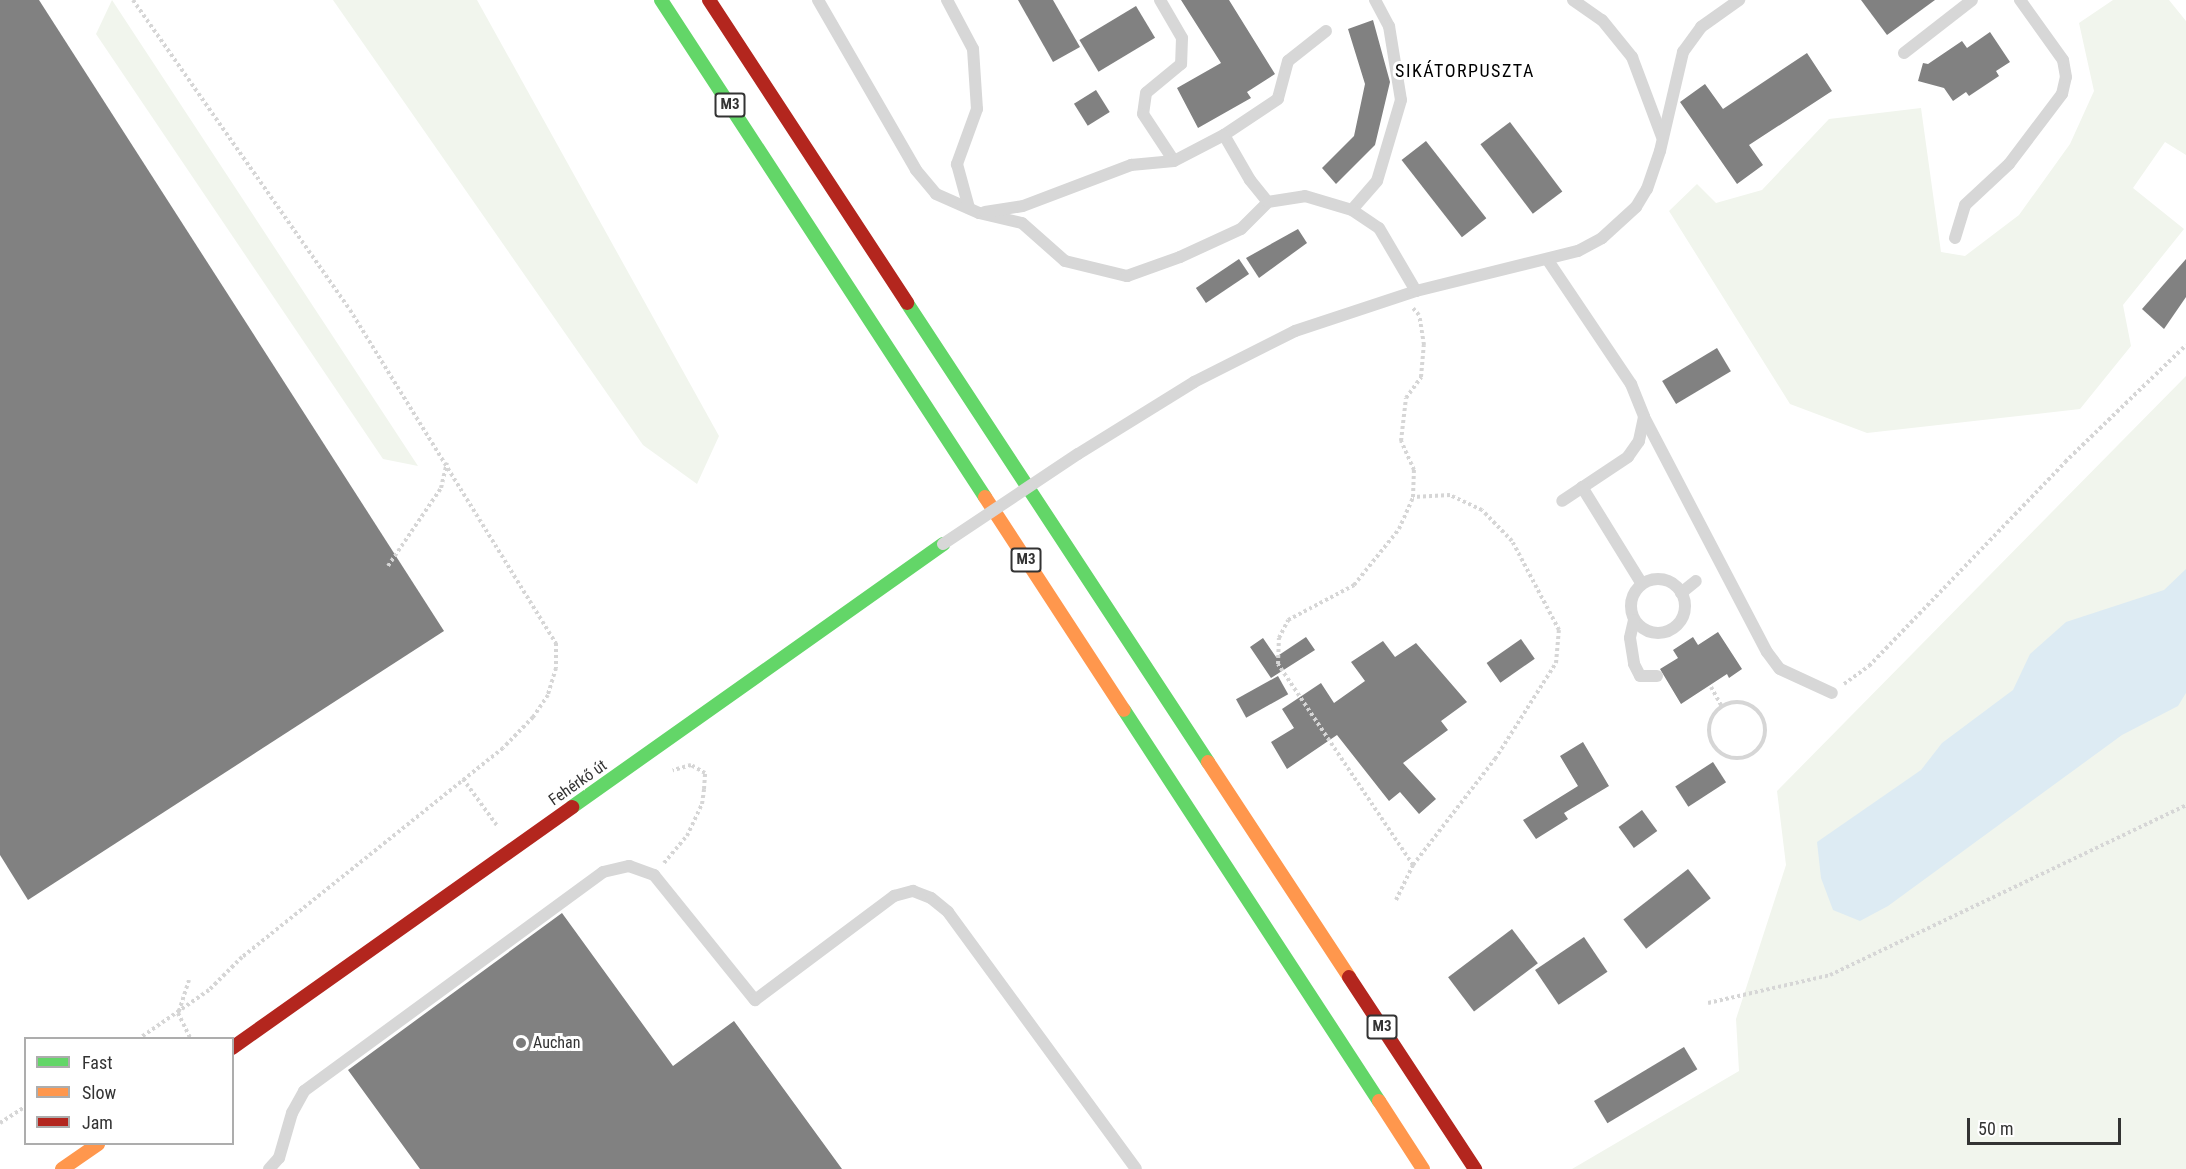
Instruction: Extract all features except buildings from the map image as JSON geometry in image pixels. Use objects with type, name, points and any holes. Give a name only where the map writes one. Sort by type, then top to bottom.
[{"type":"main road","name":"M3","points":[[661,0],[1423,1169]]},
{"type":"main road","name":"M3","points":[[709,0],[1475,1169]]},
{"type":"main road","name":"Fehérkő út","points":[[234,1047],[943,544]]},
{"type":"main road","points":[[62,1169],[95,1145]]},
{"type":"lane","points":[[818,0],[916,170],[936,194],[974,211],[1022,223],[1065,261],[1127,276],[1180,257],[1240,229],[1268,202],[1305,196],[1352,210],[1379,228],[1416,291]]},
{"type":"lane","points":[[947,0],[973,49],[977,109],[957,164],[974,211]]},
{"type":"lane","points":[[1160,0],[1182,38],[1181,64],[1146,93],[1143,114],[1174,161]]},
{"type":"lane","points":[[1352,210],[1377,181],[1401,100],[1389,26],[1375,0]]},
{"type":"lane","points":[[1573,0],[1602,20],[1632,57],[1663,138]]},
{"type":"lane","points":[[943,544],[1078,454],[1194,382],[1269,343],[1326,320],[1416,291],[1578,251],[1623,221],[1647,189],[1663,138],[1683,52],[1701,27],[1739,0]]},
{"type":"lane","points":[[1904,53],[1972,0]]},
{"type":"lane","points":[[1955,238],[1965,205],[2009,164],[2062,94],[2066,77],[2063,60],[2020,0]]},
{"type":"lane","points":[[974,211],[1023,206],[1131,165],[1174,161],[1224,135],[1278,99],[1288,61],[1326,31]]},
{"type":"lane","points":[[1224,135],[1250,180],[1268,202]]},
{"type":"lane","points":[[1547,259],[1631,384],[1644,417],[1767,652],[1780,669],[1832,693]]},
{"type":"lane","points":[[1562,501],[1628,456],[1639,441],[1644,417]]},
{"type":"lane","points":[[1582,487],[1642,584]]},
{"type":"lane","points":[[1634,620],[1646,631],[1661,634],[1675,627],[1684,614],[1681,593],[1676,585],[1662,579],[1642,584],[1635,590],[1630,605],[1634,620],[1630,638],[1634,664],[1640,676],[1657,676]]},
{"type":"lane","points":[[1681,593],[1696,582]]},
{"type":"lane","points":[[269,1169],[279,1158],[292,1113],[304,1091],[603,872],[629,866],[654,875],[755,1000],[894,896],[913,891],[931,898],[948,912],[1136,1169]]},
{"type":"path","points":[[133,0],[350,310],[447,463],[556,643],[556,668],[548,695],[533,717],[463,779],[178,1013],[142,1037]]},
{"type":"path","points":[[1403,296],[1419,315],[1424,345],[1421,377],[1406,398],[1401,441],[1414,470],[1413,497],[1399,529],[1354,585],[1288,620],[1279,638],[1278,664],[1413,865]]},
{"type":"path","points":[[1832,693],[1869,666],[2065,462],[2186,345]]},
{"type":"path","points":[[388,566],[441,488],[447,463]]},
{"type":"path","points":[[1396,900],[1413,865],[1496,759],[1556,663],[1559,630],[1512,541],[1482,510],[1450,495],[1413,497]]},
{"type":"path","points":[[1711,687],[1721,705]]},
{"type":"path","points":[[1746,702],[1757,709],[1765,733],[1752,754],[1734,758],[1716,750],[1708,727],[1721,705],[1746,702]]},
{"type":"path","points":[[654,875],[687,836],[702,804],[705,773],[691,765],[670,770]]},
{"type":"path","points":[[463,779],[497,823],[506,854]]},
{"type":"path","points":[[1708,1003],[1830,975],[2186,805]]},
{"type":"path","points":[[189,980],[178,1013],[190,1037]]},
{"type":"path","points":[[0,1123],[24,1107]]},
{"type":"shaded area","points":[[112,0],[418,466],[383,459],[96,34]]},
{"type":"shaded area","points":[[333,0],[477,0],[719,436],[697,484],[643,445]]},
{"type":"shaded area","points":[[2113,0],[2169,0],[2186,21],[2186,155],[2165,142],[2133,188],[2184,229],[2123,305],[2131,346],[2080,409],[1867,433],[1790,404],[1669,211],[1697,184],[1716,203],[1762,190],[1829,119],[1921,108],[1941,252],[1965,256],[2019,215],[2070,144],[2094,91],[2079,23]]},
{"type":"shaded area","points":[[2186,376],[2186,1169],[1572,1169],[1739,1071],[1736,1019],[1786,865],[1777,791]]},
{"type":"shaded area","points":[[2186,569],[2186,693],[2178,706],[2122,735],[1888,906],[1860,921],[1833,910],[1821,878],[1817,842],[1921,770],[1942,743],[2013,690],[2030,654],[2066,622],[2164,590]]},
{"type":"traffic: fast","points":[[661,0],[985,497]]},
{"type":"traffic: fast","points":[[907,303],[1208,762]]},
{"type":"traffic: fast","points":[[572,807],[943,544]]},
{"type":"traffic: fast","points":[[1124,710],[1379,1101]]},
{"type":"traffic: slow","points":[[985,497],[1124,710]]},
{"type":"traffic: slow","points":[[1208,762],[1349,977]]},
{"type":"traffic: slow","points":[[1379,1101],[1423,1169]]},
{"type":"traffic: slow","points":[[62,1169],[97,1145]]},
{"type":"traffic: jam","points":[[709,0],[907,303]]},
{"type":"traffic: jam","points":[[234,1047],[572,807]]},
{"type":"traffic: jam","points":[[1349,977],[1475,1169]]},
{"type":"place","name":"Auchan","points":[[521,1043]]},
{"type":"district","name":"SIKÁTORPUSZTA","points":[[1465,71]]}]
